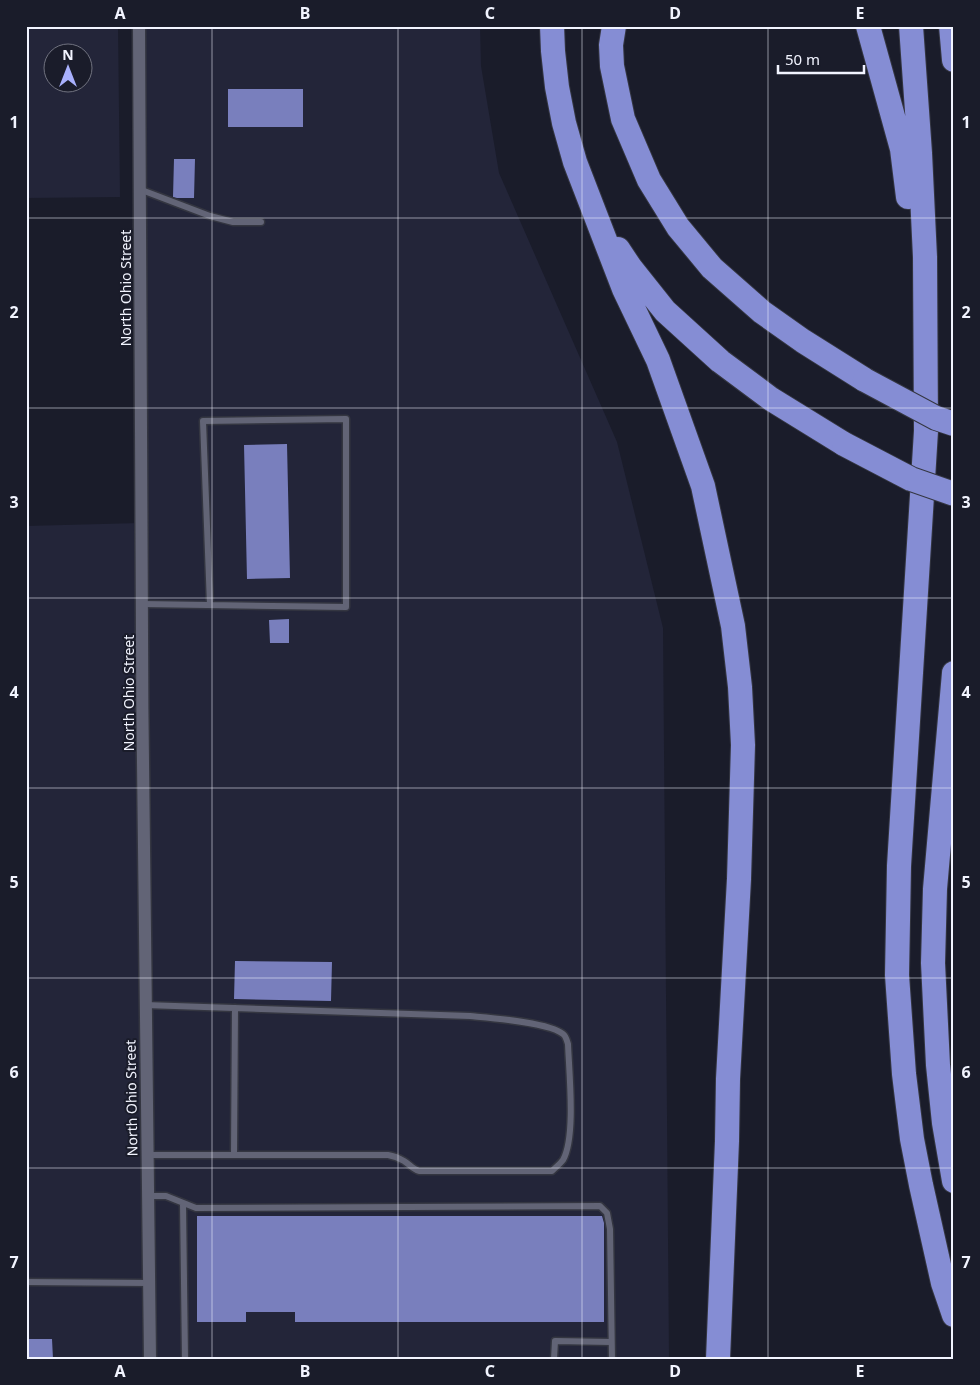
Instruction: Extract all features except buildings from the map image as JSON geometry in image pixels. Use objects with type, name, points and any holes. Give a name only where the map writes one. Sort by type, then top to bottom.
[{"type":"highway","points":[[552,26],[552,52],[557,87],[564,123],[575,162],[624,289],[658,360],[702,486],[733,626],[739,678],[743,745],[718,1359]]},
{"type":"highway","points":[[614,26],[610,45],[612,66],[623,119],[649,180],[678,227],[712,268],[762,312],[803,341],[865,380],[936,418],[954,424]]},
{"type":"highway","points":[[868,26],[902,149],[926,350]]},
{"type":"highway","points":[[911,26],[921,162],[925,258],[926,431],[899,866],[897,975],[904,1074],[912,1139],[943,1283],[954,1315]]},
{"type":"highway","points":[[951,26],[954,60]]},
{"type":"highway","points":[[595,211],[630,267],[664,311],[720,361],[771,398],[844,444],[910,479],[954,494]]},
{"type":"highway","points":[[953,682],[954,714]]},
{"type":"highway","points":[[953,682],[935,889],[933,963],[940,1085],[944,1123],[954,1181]]},
{"type":"street","name":"North Ohio Street","points":[[139,26],[140,483],[150,1359]]},
{"type":"lane","points":[[139,189],[210,216],[233,222],[261,222]]},
{"type":"lane","points":[[142,604],[210,605],[346,607],[346,419],[203,421],[210,605]]},
{"type":"lane","points":[[145,1005],[470,1016],[496,1018],[551,1027],[564,1035],[568,1044],[571,1127],[566,1153],[562,1161],[552,1171],[418,1171],[398,1157],[388,1155],[147,1155]]},
{"type":"lane","points":[[234,1008],[234,1155]]},
{"type":"lane","points":[[147,1196],[166,1196],[196,1208],[600,1206],[606,1213],[610,1229],[612,1359]]},
{"type":"lane","points":[[183,1204],[185,1359]]},
{"type":"lane","points":[[26,1282],[149,1283]]},
{"type":"lane","points":[[554,1359],[555,1341],[611,1342]]},
{"type":"shaded area","points":[[26,26],[118,26],[120,197],[26,198]]},
{"type":"shaded area","points":[[139,26],[480,26],[481,66],[499,173],[617,442],[663,628],[669,1359],[26,1359],[26,526],[140,523]]}]
